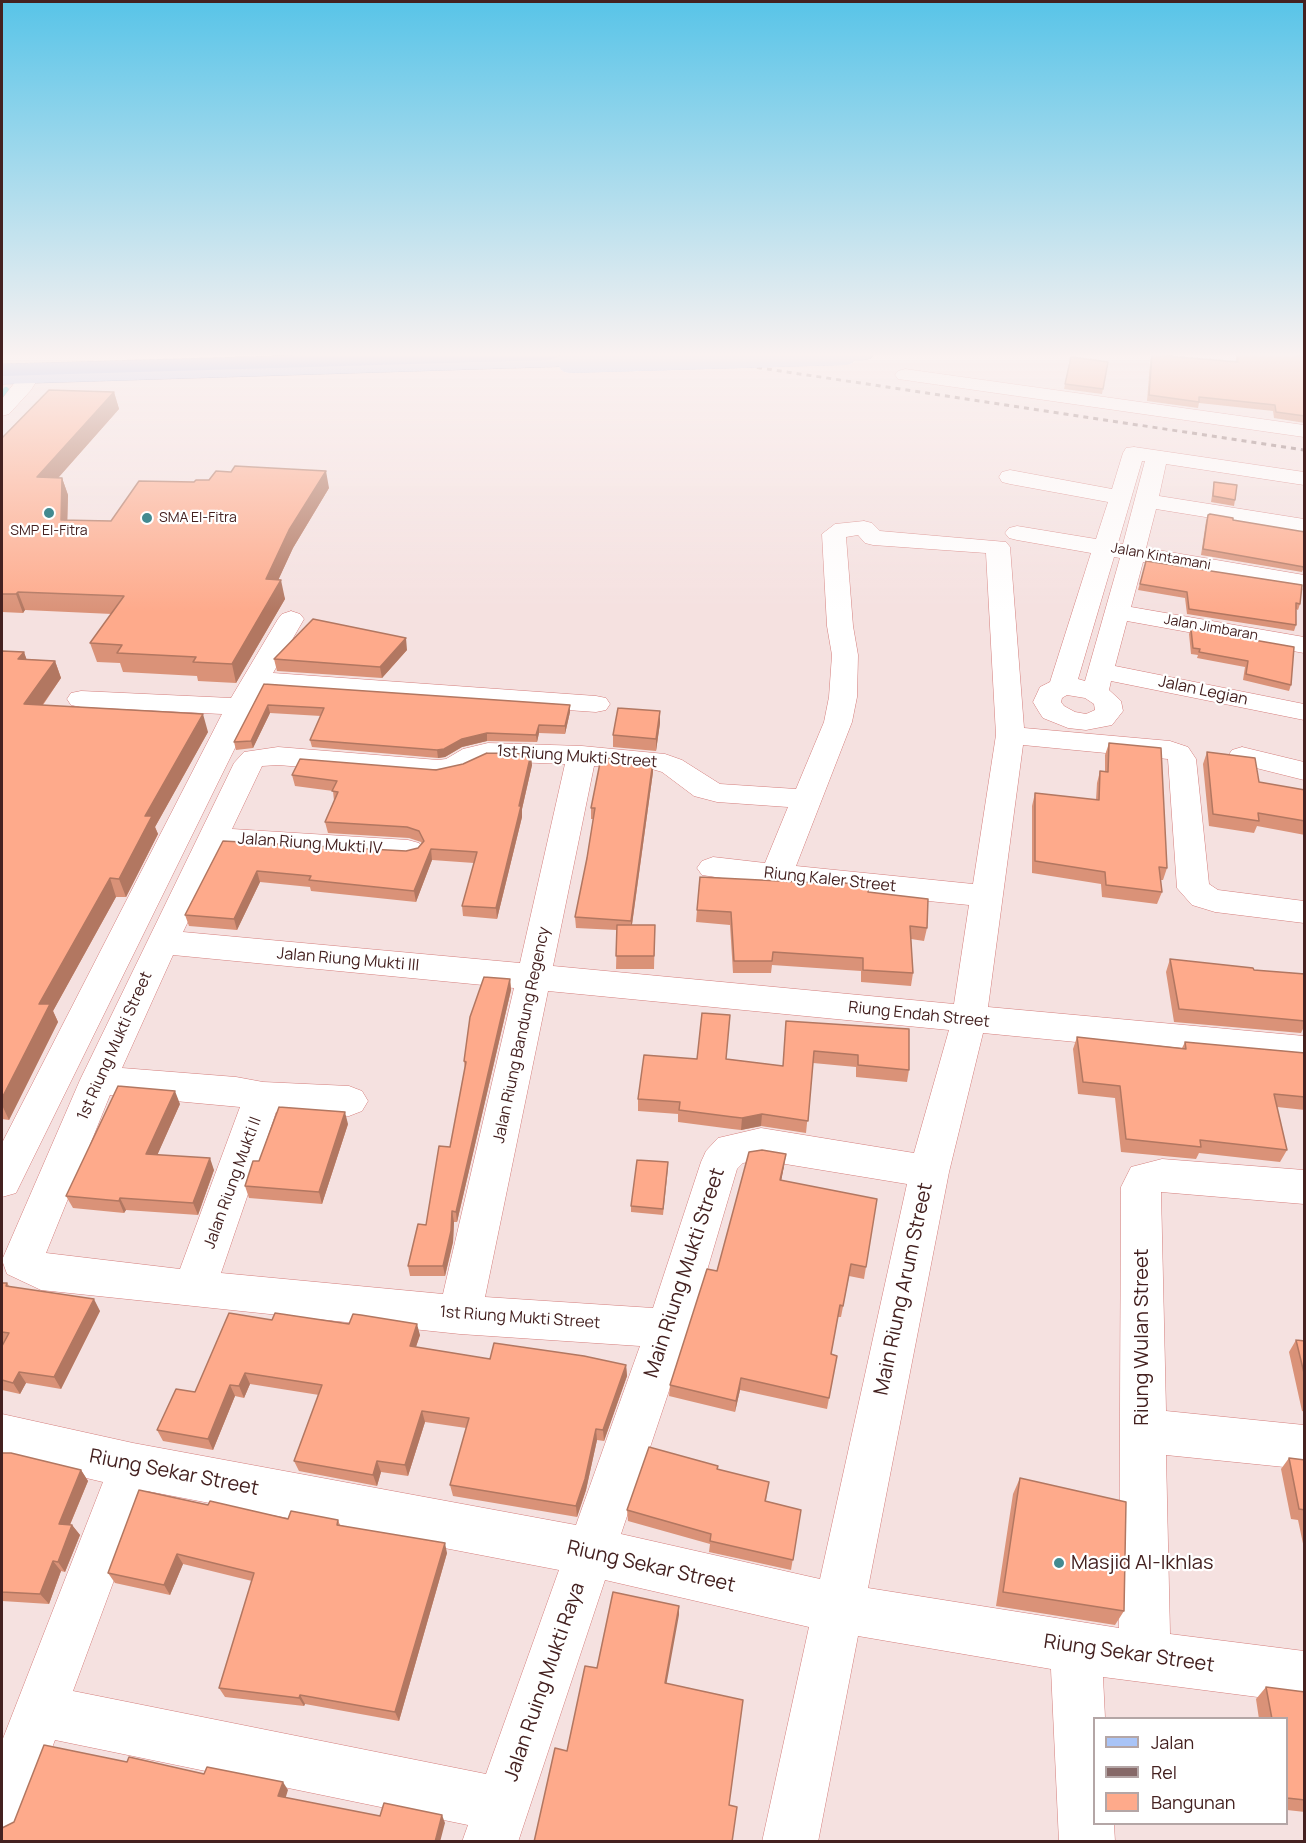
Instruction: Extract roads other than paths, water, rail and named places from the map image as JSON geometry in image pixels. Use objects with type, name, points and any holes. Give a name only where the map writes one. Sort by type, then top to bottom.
[{"type":"street","points":[[1145,454],[1305,478]]},
{"type":"street","points":[[1092,733],[1053,712],[1054,695],[1104,548],[1119,496],[1145,454]]},
{"type":"street","points":[[1092,733],[1109,711],[1098,681],[1147,501],[1145,454]]},
{"type":"street","points":[[1010,477],[1119,496]]},
{"type":"street","points":[[1147,501],[1305,526]]},
{"type":"street","name":"Main Riung Arum Street","points":[[790,1842],[928,1172],[969,1020],[1010,728],[998,547],[873,538],[864,528],[837,531],[834,542],[840,626],[845,655],[843,697],[838,722],[806,799]]},
{"type":"street","name":"Jalan Kintamani","points":[[1017,532],[1305,582]]},
{"type":"street","name":"Jalan Jimbaran","points":[[1117,612],[1305,645]]},
{"type":"street","points":[[2,1181],[249,693],[291,619]]},
{"type":"street","name":"Jalan Legian","points":[[1054,695],[1098,681],[1305,712]]},
{"type":"street","points":[[81,699],[249,693],[596,704]]},
{"type":"street","points":[[1010,728],[1054,695]]},
{"type":"street","points":[[1010,728],[1092,733],[1178,753],[1182,759],[1193,888],[1203,897],[1305,912]]},
{"type":"street","name":"1st Riung Mukti Street","points":[[668,1328],[460,1315],[194,1289],[41,1272],[21,1261],[98,1080],[212,838],[249,763],[254,758],[264,756],[438,769],[454,766],[473,755],[488,752],[582,755],[664,763],[717,794],[806,799]]},
{"type":"street","name":"Jalan Riung Bandung Regency","points":[[460,1315],[582,755]]},
{"type":"street","points":[[1242,756],[1305,771]]},
{"type":"street","points":[[776,875],[806,799]]},
{"type":"street","name":"Jalan Riung Mukti IV","points":[[212,838],[408,850]]},
{"type":"street","name":"Riung Kaler Street","points":[[713,868],[987,896]]},
{"type":"street","name":"Jalan Riung Mukti III","points":[[162,942],[535,977]]},
{"type":"street","name":"Riung Endah Street","points":[[535,977],[969,1020],[1305,1050]]},
{"type":"street","name":"Jalan Riung Mukti II","points":[[98,1080],[236,1092],[263,1097],[194,1289]]},
{"type":"street","points":[[263,1097],[349,1101]]},
{"type":"street","name":"Main Riung Mukti Street","points":[[590,1552],[668,1328],[720,1162],[732,1149],[760,1144],[928,1172]]},
{"type":"street","name":"Riung Wulan Street","points":[[1145,1656],[1141,1187],[1145,1179],[1162,1175],[1305,1187]]},
{"type":"street","points":[[1143,1431],[1305,1447]]},
{"type":"street","name":"Riung Sekar Street","points":[[2,1436],[133,1466],[590,1552],[838,1608],[1077,1648],[1305,1677]]},
{"type":"street","points":[[2,1810],[133,1466]]},
{"type":"street","name":"Jalan Ruing Mukti Raya","points":[[496,1823],[590,1552]]},
{"type":"street","points":[[1077,1648],[1077,1690],[1087,1842]]},
{"type":"street","points":[[40,1711],[496,1823]]},
{"type":"railway","points":[[1238,440],[1304,450]]},
{"type":"place","name":"SMP El-Fitra","points":[[49,513]]},
{"type":"place","name":"SMA El-Fitra","points":[[147,518]]},
{"type":"place","name":"Masjid Al-Ikhlas","points":[[1059,1563]]}]
